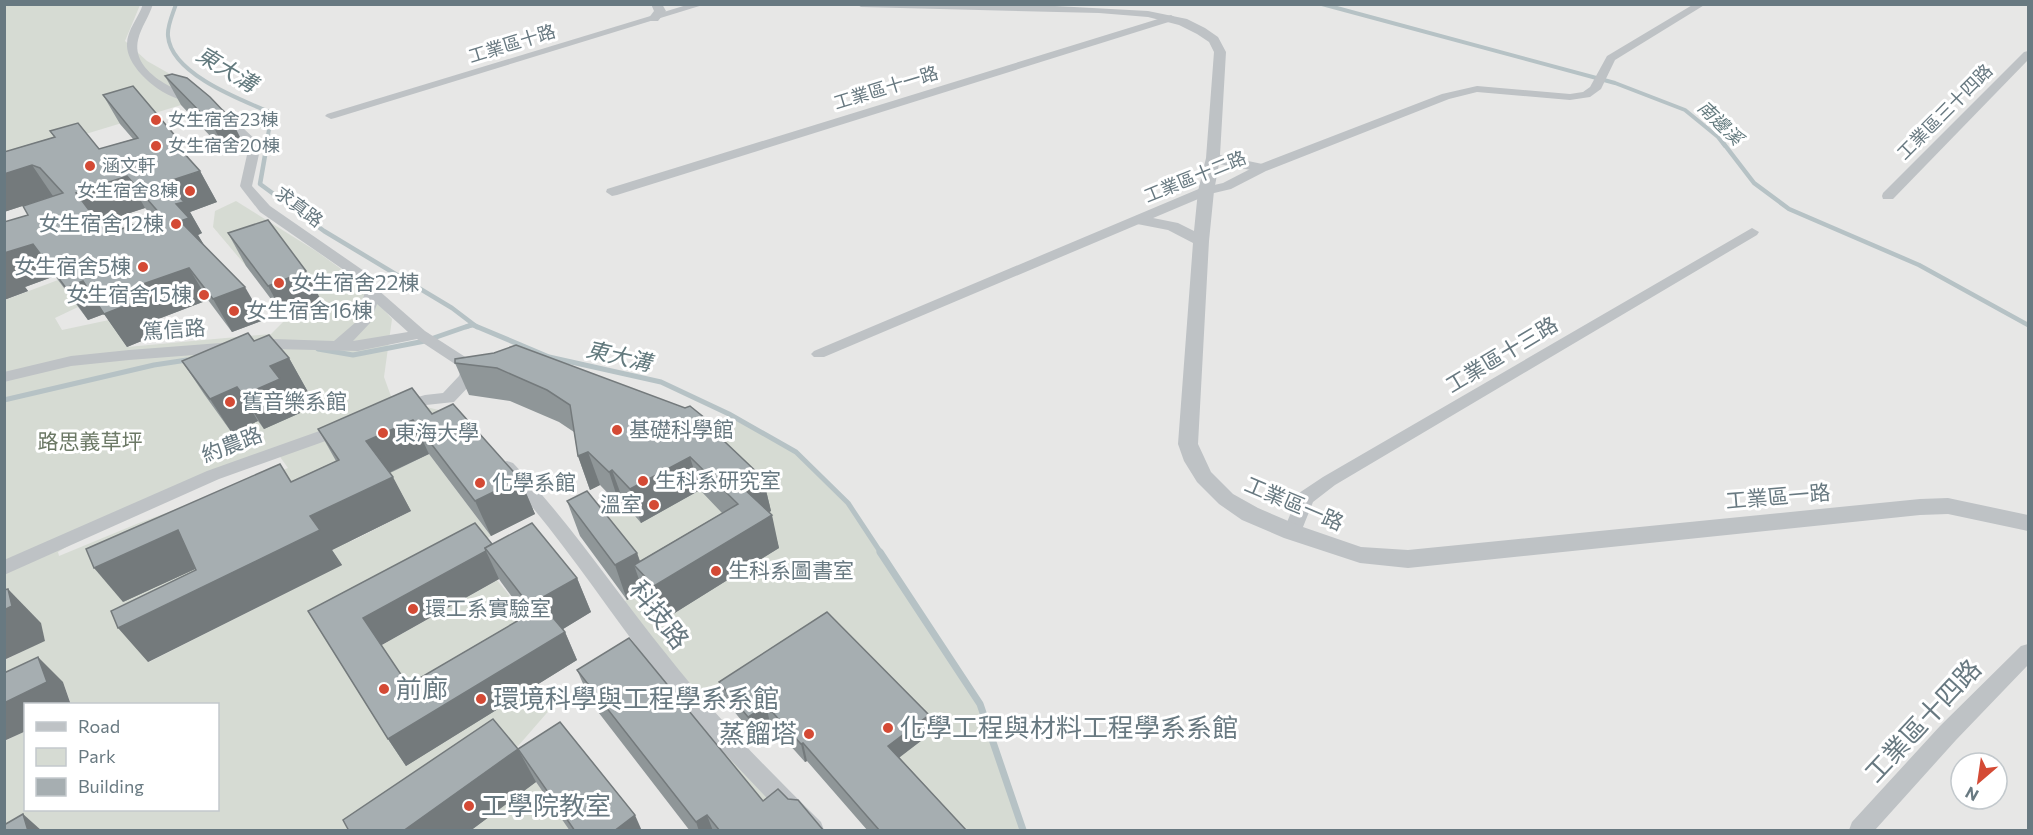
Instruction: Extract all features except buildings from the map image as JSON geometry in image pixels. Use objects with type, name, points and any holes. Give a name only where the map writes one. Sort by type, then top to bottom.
[{"type":"street","name":"求真路","points":[[148,4],[132,40],[132,50],[137,63],[158,83],[170,90],[192,99],[201,98],[208,102],[255,145],[246,186],[266,209],[359,274],[372,292],[427,338],[464,363],[469,370],[467,378],[448,398]]},
{"type":"street","points":[[654,19],[660,11],[656,4]]},
{"type":"street","name":"工業區十路","points":[[331,116],[702,4]]},
{"type":"street","name":"工業區一路","points":[[861,4],[1099,10],[1171,18],[1201,31],[1218,46],[1213,158],[1206,191],[1201,241],[1188,444],[1194,461],[1204,477],[1226,499],[1250,514],[1292,532],[1360,555],[1408,559],[1920,507],[1948,506],[2028,523]]},
{"type":"street","name":"工業區十二路","points":[[819,354],[1206,191],[1227,186],[1262,168],[1460,92],[1492,90],[1570,97],[1586,95],[1595,89],[1611,58],[1702,4]]},
{"type":"street","name":"工業區十一路","points":[[612,192],[1171,18]]},
{"type":"street","name":"工業區三十四路","points":[[1888,196],[2028,54]]},
{"type":"street","points":[[1213,158],[1262,168]]},
{"type":"street","points":[[1138,220],[1172,226],[1201,241]]},
{"type":"street","name":"工業區十三路","points":[[1292,532],[1305,498],[1329,481],[1752,232]]},
{"type":"street","points":[[339,344],[354,334],[366,320],[372,292]]},
{"type":"street","name":"篤信路","points":[[4,377],[71,362],[273,344],[358,346],[427,338]]},
{"type":"street","points":[[382,415],[425,400],[448,398],[459,413]]},
{"type":"street","name":"約農路","points":[[4,568],[213,476],[360,422]]},
{"type":"street","name":"科技路","points":[[494,453],[543,505],[660,662],[737,753],[813,831]]},
{"type":"street","name":"工業區十四路","points":[[1860,831],[1948,733],[2028,652]]},
{"type":"shaded area","points":[[5,5],[2028,5],[2028,830],[5,830]]},
{"type":"green space","points":[[4,5],[140,5],[125,41],[147,61],[186,83],[201,99],[56,143],[5,189]]},
{"type":"green space","name":"路思義草坪","points":[[236,201],[316,251],[358,281],[392,319],[384,377],[392,399],[439,410],[355,489],[429,454],[491,536],[327,638],[386,735],[536,685],[552,707],[512,753],[400,830],[5,830],[5,741],[24,732],[24,811],[219,811],[219,703],[71,703],[63,682],[5,711],[5,660],[45,640],[40,624],[5,640],[5,300],[58,280],[78,307],[55,318],[62,330],[109,320],[127,347],[271,334],[286,319],[323,304],[246,266],[213,227],[215,211]],"holes":[[[278,454],[288,468],[139,523],[59,556],[58,552],[96,529]],[[411,511],[354,540],[330,547],[341,565],[149,662],[204,565]]]},
{"type":"green space","points":[[729,414],[796,452],[848,503],[980,704],[1023,830],[952,830],[891,764],[930,733],[830,630],[705,713],[791,811],[690,830],[659,662],[616,606],[648,588],[600,526],[620,506]]},
{"type":"green space","points":[[497,580],[545,640],[425,712],[380,646]]},
{"type":"green space","points":[[536,782],[570,830],[470,830]]},
{"type":"waterway","name":"東大溝","points":[[176,4],[168,32],[172,50],[194,74],[226,93],[272,113],[266,146]]},
{"type":"waterway","name":"南邊溪","points":[[1322,4],[1615,83],[1685,110],[1718,137],[1725,146]]},
{"type":"waterway","name":"東大溝","points":[[267,144],[260,184],[324,231],[452,308],[476,326]]},
{"type":"waterway","name":"南邊溪","points":[[1724,144],[1754,183],[1789,209],[1919,265],[2028,325]]},
{"type":"waterway","points":[[318,349],[353,355],[425,341],[471,325]]},
{"type":"waterway","name":"東大溝","points":[[466,327],[472,325]]},
{"type":"waterway","name":"東大溝","points":[[476,326],[549,357],[661,382],[729,414],[796,452],[848,503],[881,553]]},
{"type":"waterway","points":[[4,400],[154,365],[187,360]]},
{"type":"waterway","name":"東大溝","points":[[880,552],[980,704],[1023,830]]},
{"type":"place","name":"女生宿舍23棟","points":[[156,120]]},
{"type":"place","name":"女生宿舍20棟","points":[[156,146]]},
{"type":"place","name":"涵文軒","points":[[90,166]]},
{"type":"place","name":"女生宿舍8棟","points":[[190,191]]},
{"type":"place","name":"女生宿舍12棟","points":[[176,224]]},
{"type":"place","name":"女生宿舍5棟","points":[[143,267]]},
{"type":"place","name":"女生宿舍22棟","points":[[279,283]]},
{"type":"place","name":"女生宿舍15棟","points":[[204,295]]},
{"type":"place","name":"女生宿舍16棟","points":[[234,311]]},
{"type":"place","name":"舊音樂系館","points":[[230,402]]},
{"type":"place","name":"基礎科學館","points":[[617,430]]},
{"type":"place","name":"東海大學","points":[[383,433]]},
{"type":"place","name":"生科系研究室","points":[[643,481]]},
{"type":"place","name":"化學系館","points":[[480,483]]},
{"type":"place","name":"溫室","points":[[654,505]]},
{"type":"place","name":"生科系圖書室","points":[[716,571]]},
{"type":"place","name":"環工系實驗室","points":[[413,609]]},
{"type":"place","name":"前廊","points":[[384,689]]},
{"type":"place","name":"環境科學與工程學系系館","points":[[481,699]]},
{"type":"place","name":"化學工程與材料工程學系系館","points":[[888,728]]},
{"type":"place","name":"蒸餾塔","points":[[809,734]]},
{"type":"place","name":"工學院教室","points":[[469,806]]}]
